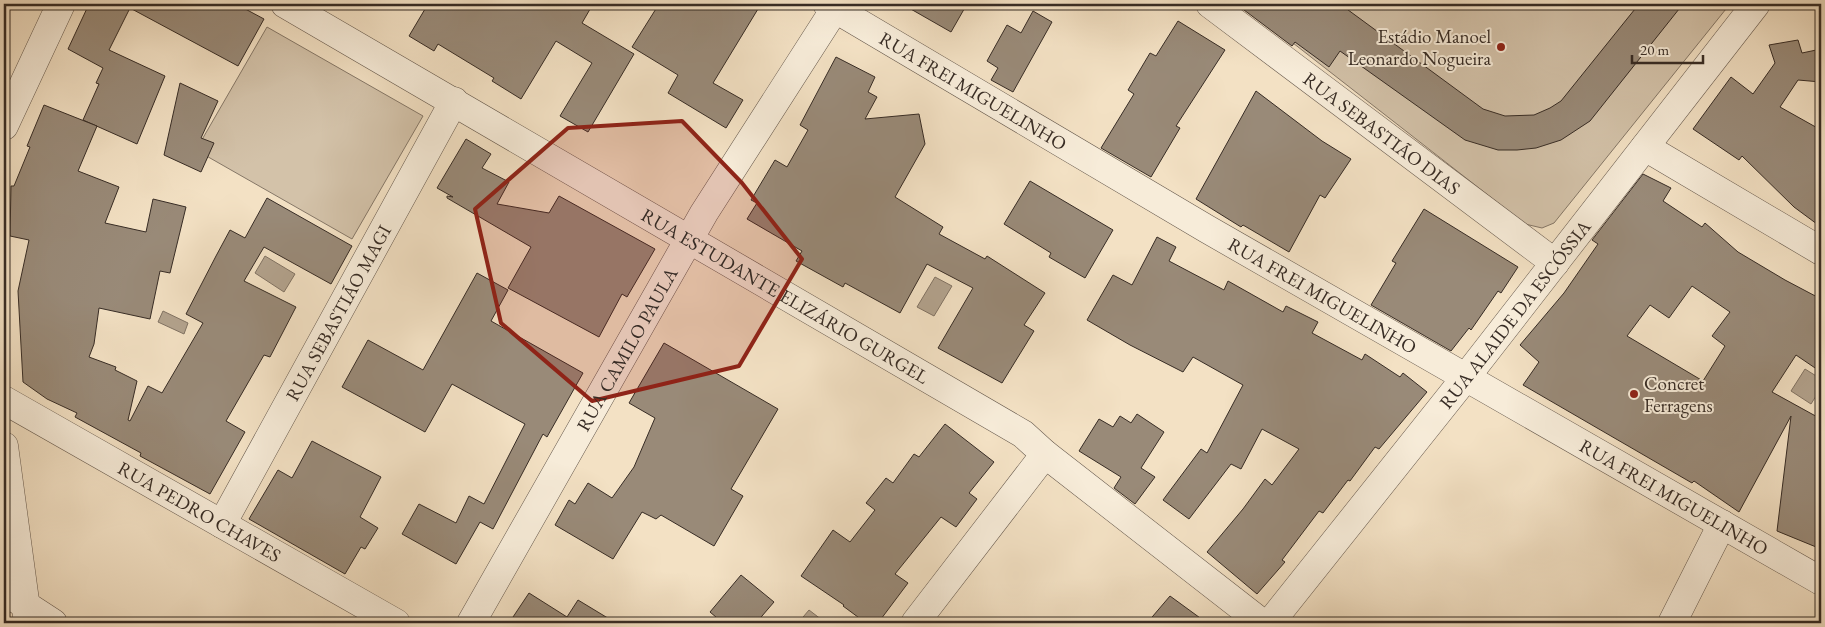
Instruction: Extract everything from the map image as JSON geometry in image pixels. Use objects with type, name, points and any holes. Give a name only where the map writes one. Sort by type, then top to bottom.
[{"type":"street","points":[[4,126],[61,4]]},
{"type":"street","name":"RUA ESTUDANTE ELIZÁRIO GURGEL","points":[[285,4],[1022,434],[1262,623]]},
{"type":"street","name":"RUA SEBASTIÃO DIAS","points":[[1210,4],[1555,263]]},
{"type":"street","name":"RUA ALAIDE DA ESCÓSSIA","points":[[1270,623],[1466,377],[1756,4]]},
{"type":"street","name":"RUA CAMILO PAULA","points":[[471,623],[704,212],[833,5]]},
{"type":"street","name":"RUA FREI MIGUELINHO","points":[[833,5],[1207,229],[1821,581]]},
{"type":"street","name":"RUA SEBASTIÃO MAGI","points":[[222,524],[454,101]]},
{"type":"street","points":[[1645,147],[1821,251]]},
{"type":"street","name":"RUA PEDRO CHAVES","points":[[4,400],[396,623]]},
{"type":"street","points":[[4,446],[19,606],[53,623]]},
{"type":"street","points":[[915,623],[1045,454]]},
{"type":"street","points":[[1672,623],[1722,524]]},
{"type":"highlighted area","points":[[682,121],[742,183],[802,259],[739,366],[592,401],[501,323],[475,209],[568,128]]},
{"type":"shaded area","points":[[1243,4],[1730,4],[1554,223],[1542,228],[1525,224]]},
{"type":"shaded area","points":[[267,27],[423,116],[352,239],[196,150]]},
{"type":"shaded area","points":[[265,256],[295,274],[284,292],[255,273]]},
{"type":"shaded area","points":[[935,277],[952,286],[934,316],[917,307]]},
{"type":"shaded area","points":[[163,311],[188,323],[184,334],[158,322]]},
{"type":"shaded area","points":[[1805,369],[1821,379],[1821,388],[1811,404],[1791,391]]},
{"type":"shaded area","points":[[809,610],[826,623],[798,623]]},
{"type":"building","points":[[89,4],[236,4],[264,19],[238,66],[130,8],[109,50],[165,76],[137,144],[83,120],[99,84],[96,83],[103,68],[68,49]]},
{"type":"building","points":[[428,4],[593,4],[582,23],[634,54],[588,132],[560,116],[592,63],[556,41],[521,99],[492,81],[494,78],[438,44],[434,51],[409,36]]},
{"type":"building","points":[[659,4],[761,4],[713,83],[743,100],[726,128],[668,93],[678,75],[632,47]]},
{"type":"building","points":[[902,4],[967,4],[951,32]]},
{"type":"building","points":[[1236,4],[1340,4],[1483,109],[1505,116],[1534,115],[1561,101],[1639,4],[1683,4],[1590,121],[1561,140],[1536,148],[1498,150],[1465,140],[1340,51],[1329,67],[1295,42],[1292,46]]},
{"type":"building","points":[[1033,11],[1052,22],[1013,92],[991,80],[998,68],[987,61],[1007,25],[1021,33]]},
{"type":"building","points":[[1178,21],[1225,50],[1176,126],[1180,128],[1151,177],[1101,148],[1134,94],[1128,90],[1150,53],[1156,56]]},
{"type":"building","points":[[1798,40],[1802,53],[1821,49],[1821,82],[1798,80],[1780,107],[1821,130],[1821,227],[1794,207],[1742,156],[1739,160],[1693,129],[1731,77],[1753,94],[1775,63],[1769,45]]},
{"type":"building","points":[[836,57],[875,77],[868,92],[877,97],[865,119],[919,114],[925,144],[895,197],[943,227],[939,234],[985,259],[987,256],[1045,293],[1024,325],[1034,331],[1002,383],[938,348],[973,288],[927,264],[900,313],[845,283],[843,287],[796,261],[802,251],[747,219],[757,203],[751,200],[775,160],[787,167],[808,130],[800,125]]},
{"type":"building","points":[[180,83],[218,101],[201,138],[214,143],[201,172],[164,155]]},
{"type":"building","points":[[1256,91],[1322,141],[1351,159],[1325,198],[1320,195],[1289,252],[1243,225],[1241,227],[1196,199]]},
{"type":"building","points":[[44,105],[97,126],[78,171],[119,187],[105,223],[146,232],[153,199],[186,207],[170,273],[160,271],[150,319],[99,308],[94,344],[89,357],[116,367],[115,370],[137,381],[128,420],[130,421],[148,386],[162,393],[203,323],[186,314],[230,230],[245,238],[267,198],[352,246],[331,284],[264,247],[244,281],[296,307],[270,357],[264,355],[226,421],[245,432],[210,494],[140,456],[141,453],[75,417],[77,413],[47,399],[23,382],[18,291],[29,240],[10,236],[11,186],[14,186],[30,147],[27,146]]},
{"type":"building","points":[[466,139],[491,154],[482,168],[509,182],[497,204],[549,213],[559,196],[655,249],[627,297],[622,294],[599,337],[508,288],[531,247],[447,198],[447,196],[453,197],[437,188]]},
{"type":"building","points":[[1643,174],[1671,188],[1663,201],[1702,227],[1705,223],[1738,252],[1821,299],[1821,372],[1796,355],[1772,392],[1821,419],[1821,549],[1777,531],[1791,416],[1739,512],[1694,481],[1692,483],[1523,385],[1539,362],[1520,345],[1564,293],[1598,244],[1592,240]],"holes":[[[1692,286],[1730,312],[1712,336],[1725,346],[1703,381],[1627,336],[1650,305],[1669,318]]]},
{"type":"building","points":[[1030,181],[1113,230],[1085,278],[1049,257],[1051,253],[1004,224]]},
{"type":"building","points":[[1424,209],[1518,267],[1501,293],[1498,291],[1471,330],[1469,328],[1451,351],[1371,305],[1396,263],[1392,261]]},
{"type":"building","points":[[1157,237],[1176,247],[1169,261],[1224,290],[1228,281],[1283,312],[1286,306],[1318,322],[1312,333],[1362,360],[1365,354],[1400,377],[1403,373],[1427,392],[1379,449],[1375,447],[1323,513],[1319,511],[1282,560],[1285,562],[1257,594],[1207,552],[1265,479],[1272,485],[1299,449],[1262,429],[1241,469],[1231,464],[1189,519],[1163,500],[1201,449],[1207,453],[1243,385],[1193,357],[1183,372],[1130,345],[1087,320],[1113,275],[1132,285]]},
{"type":"building","points":[[477,273],[508,290],[491,321],[583,373],[547,437],[543,434],[493,529],[480,522],[456,564],[402,534],[419,504],[456,523],[469,496],[484,504],[525,424],[452,384],[425,432],[342,387],[368,340],[423,370]]},
{"type":"building","points":[[664,343],[778,409],[731,489],[743,496],[714,546],[661,515],[656,519],[642,512],[613,559],[555,525],[569,500],[575,504],[588,483],[612,498],[634,467],[655,418],[629,403]]},
{"type":"building","points":[[1137,414],[1164,432],[1141,468],[1155,477],[1135,504],[1114,488],[1121,477],[1079,451],[1099,419],[1113,427],[1120,416],[1131,423]]},
{"type":"building","points":[[945,424],[994,462],[969,493],[977,499],[956,527],[941,517],[895,574],[908,583],[878,623],[866,623],[844,605],[801,576],[833,530],[850,542],[875,510],[866,503],[886,478],[893,483],[914,454],[919,457]]},
{"type":"building","points":[[312,441],[381,477],[360,517],[378,528],[365,549],[361,547],[345,574],[249,519],[278,470],[292,478]]},
{"type":"building","points":[[741,575],[774,602],[756,623],[723,623],[710,612]]},
{"type":"building","points":[[529,593],[567,617],[578,600],[616,623],[509,623]]},
{"type":"building","points":[[1170,596],[1207,623],[1147,623]]},
{"type":"place","name":"Estádio Manoel Leonardo Nogueira","points":[[1501,47]]},
{"type":"place","name":"Concret Ferragens","points":[[1634,394]]}]
